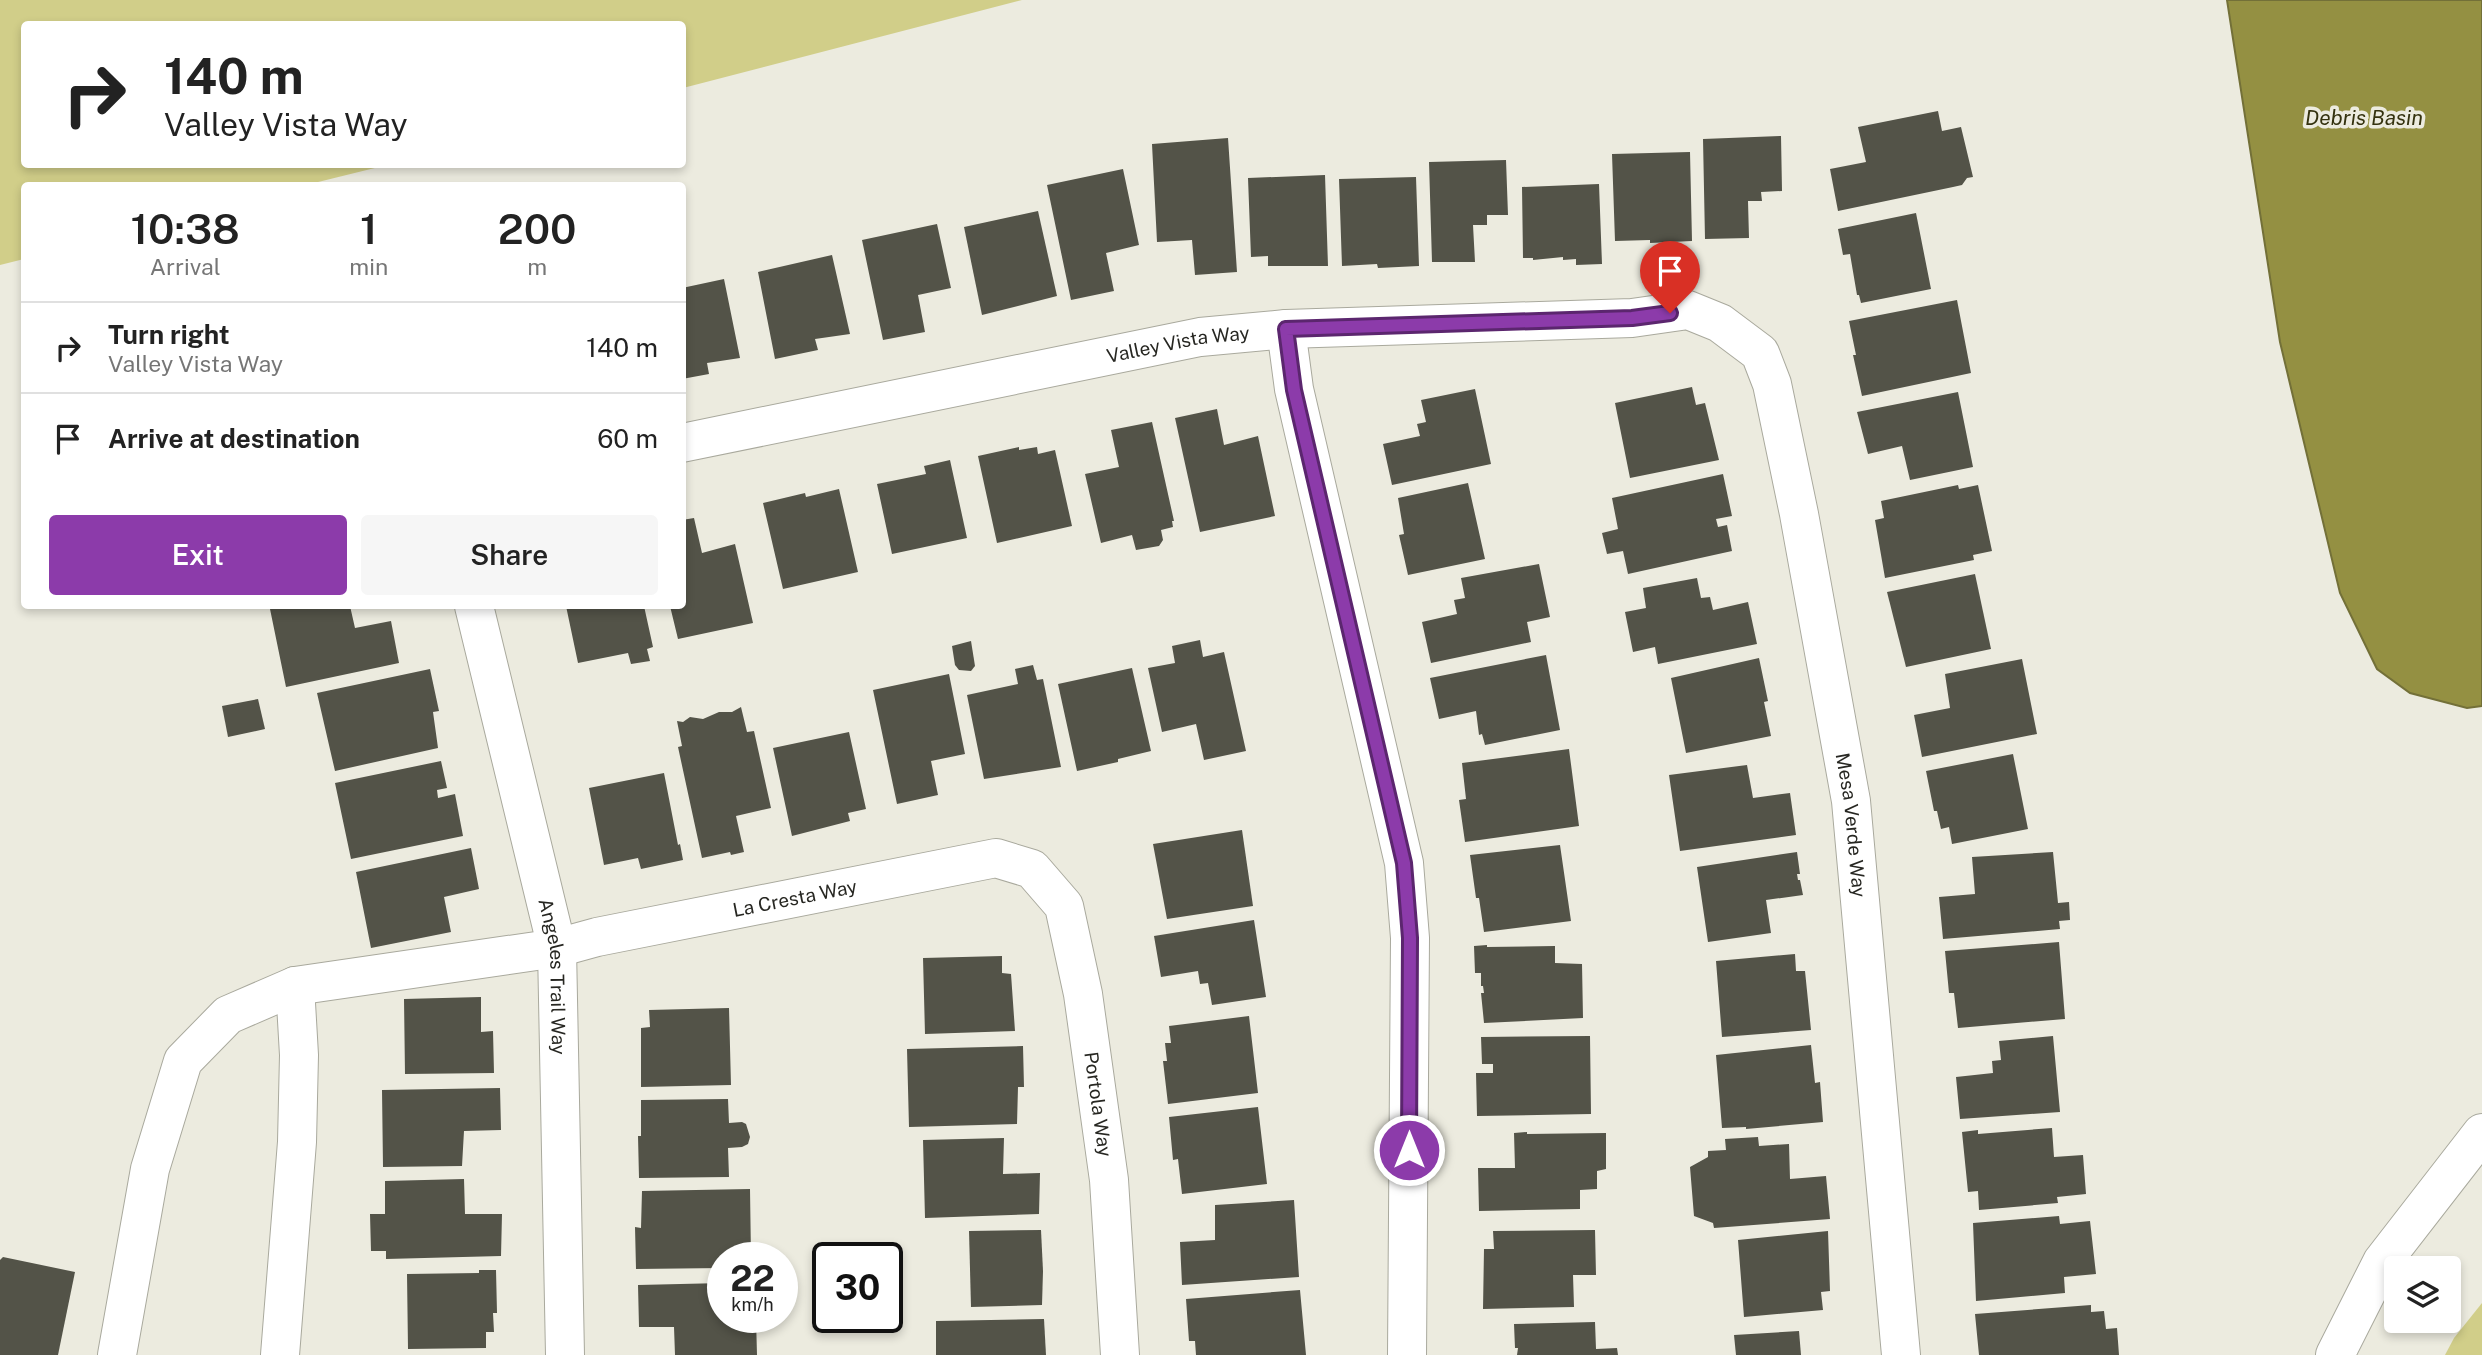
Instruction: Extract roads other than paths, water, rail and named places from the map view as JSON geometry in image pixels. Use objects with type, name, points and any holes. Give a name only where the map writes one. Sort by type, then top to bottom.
[{"type":"street","name":"Valley Vista Way","points":[[686,442],[1200,337],[1286,329],[1632,318],[1688,310],[1720,323]]},
{"type":"street","name":"Mesa Verde Way","points":[[1720,323],[1760,354],[1772,384],[1799,514],[1849,788],[1901,1355]]},
{"type":"street","points":[[1286,329],[1294,390],[1404,863],[1410,938],[1407,1355]]},
{"type":"street","name":"Angeles Trail Way","points":[[475,609],[557,948],[565,1355]]},
{"type":"street","name":"La Cresta Way","points":[[117,1355],[150,1169],[183,1061],[228,1015],[295,986],[557,948],[597,937],[996,858],[1032,869]]},
{"type":"street","name":"Portola Way","points":[[1032,869],[1064,906],[1083,994],[1109,1180],[1120,1355]]},
{"type":"street","points":[[280,1355],[297,1142],[299,1055],[295,986]]},
{"type":"street","points":[[2335,1355],[2382,1262],[2482,1133]]},
{"type":"water","name":"Debris Basin","points":[[2227,0],[2482,0],[2482,706],[2467,708],[2410,693],[2377,669],[2340,593],[2280,342]]}]
